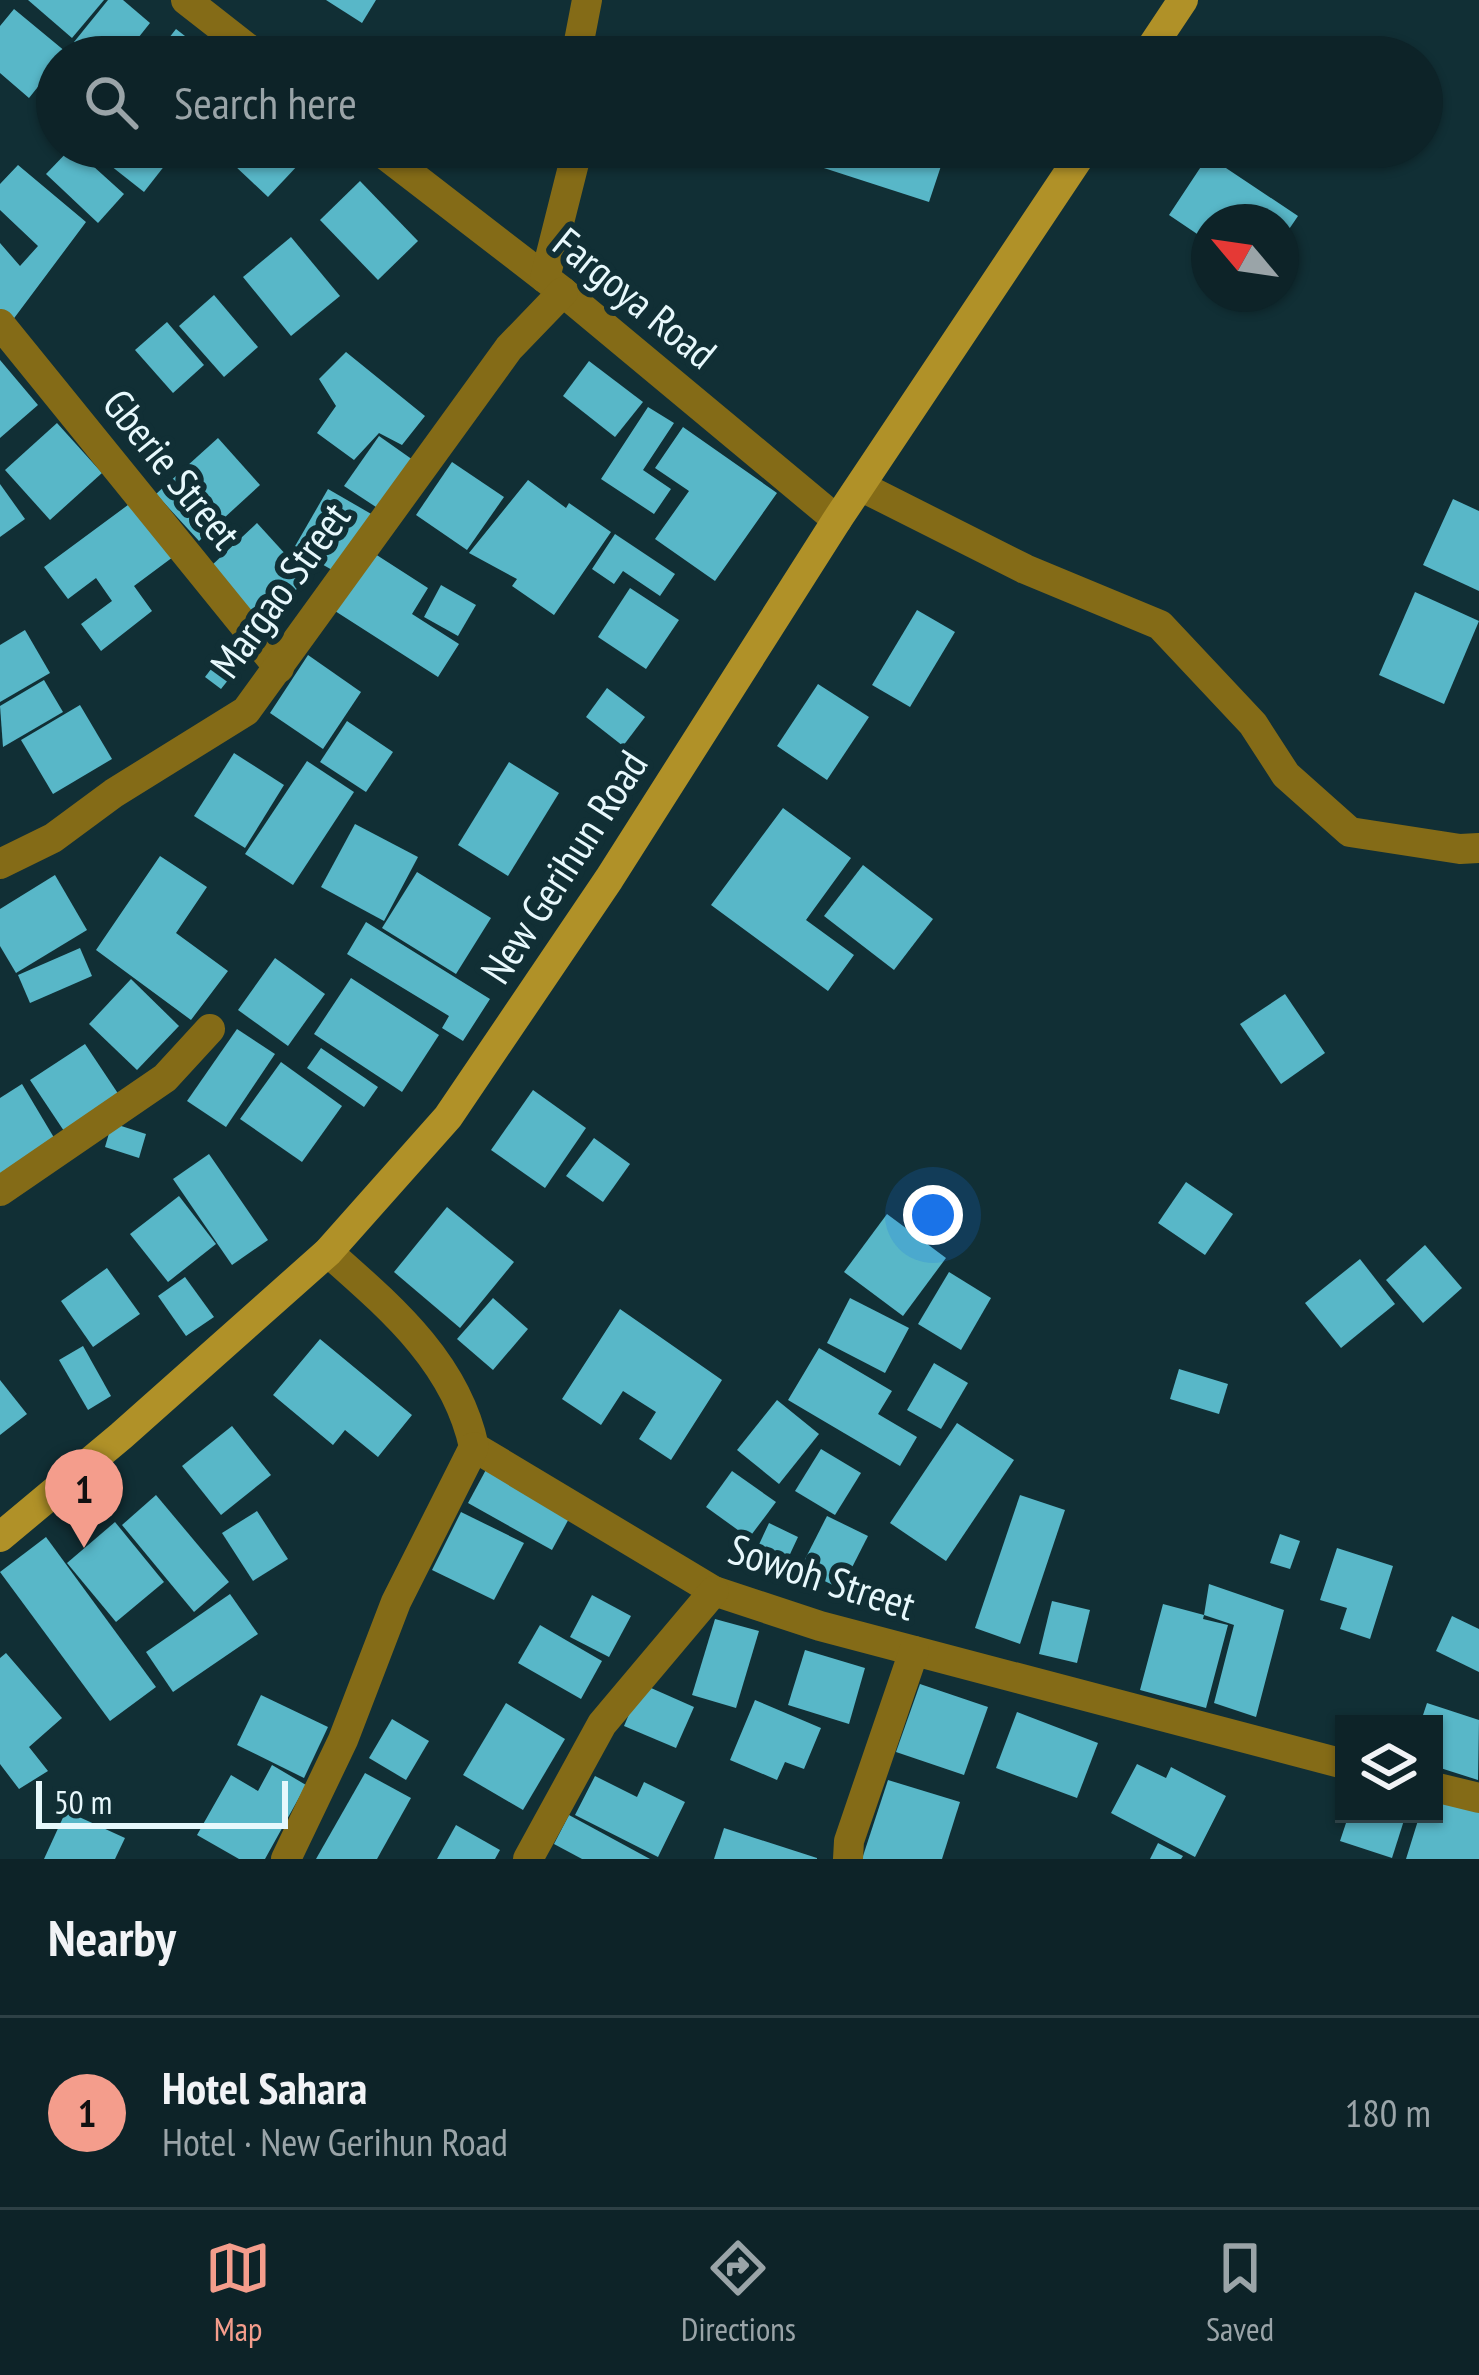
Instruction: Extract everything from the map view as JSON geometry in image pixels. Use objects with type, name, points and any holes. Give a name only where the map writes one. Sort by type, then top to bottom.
[{"type":"street","points":[[186,0],[232,36]]},
{"type":"street","points":[[580,36],[587,0]]},
{"type":"street","points":[[1159,36],[1183,0]]},
{"type":"street","name":"Fargoya Road","points":[[402,168],[554,285],[837,520]]},
{"type":"street","points":[[554,285],[574,168]]},
{"type":"street","name":"New Gerihun Road","points":[[0,1537],[328,1252],[448,1117],[609,879],[837,520],[1072,168]]},
{"type":"street","name":"Margao Street","points":[[0,864],[53,838],[114,793],[246,711],[554,285]]},
{"type":"street","name":"Gberie Street","points":[[0,324],[279,668]]},
{"type":"street","points":[[862,487],[1024,569],[1160,625],[1253,724],[1286,776],[1350,832],[1479,848]]},
{"type":"street","points":[[0,1192],[165,1078],[210,1029]]},
{"type":"street","points":[[286,1859],[343,1740],[396,1602],[474,1447],[467,1415],[410,1325],[328,1252]]},
{"type":"street","name":"Sowoh Street","points":[[474,1447],[714,1591],[820,1626],[1335,1762]]},
{"type":"street","points":[[528,1859],[602,1724],[714,1591]]},
{"type":"street","points":[[848,1859],[849,1841],[914,1651]]},
{"type":"street","points":[[1443,1789],[1479,1798]]},
{"type":"building","points":[[28,0],[104,0],[70,36]]},
{"type":"building","points":[[108,0],[123,0],[150,23],[140,36],[79,36]]},
{"type":"building","points":[[326,0],[376,0],[362,23]]},
{"type":"building","points":[[14,9],[47,36],[36,36],[36,89],[29,98],[0,73],[0,26]]},
{"type":"building","points":[[18,165],[86,222],[12,321],[0,309],[0,243],[20,266],[38,246],[0,210],[0,184]]},
{"type":"building","points":[[52,168],[95,168],[124,194],[98,223],[46,174]]},
{"type":"building","points":[[114,168],[163,168],[144,192]]},
{"type":"building","points":[[237,168],[295,168],[268,197]]},
{"type":"building","points":[[824,168],[940,168],[929,202]]},
{"type":"building","points":[[1200,168],[1226,168],[1280,204],[1191,204],[1191,230],[1169,215]]},
{"type":"building","points":[[360,181],[418,241],[378,280],[320,220]]},
{"type":"building","points":[[291,237],[340,296],[291,336],[243,277]]},
{"type":"building","points":[[214,295],[258,347],[224,377],[179,326]]},
{"type":"building","points":[[167,322],[204,365],[173,393],[135,350]]},
{"type":"building","points":[[346,352],[425,416],[402,445],[379,433],[354,460],[317,433],[336,406],[319,379]]},
{"type":"building","points":[[0,360],[38,405],[0,438]]},
{"type":"building","points":[[589,361],[643,402],[615,437],[563,396]]},
{"type":"building","points":[[648,407],[674,423],[643,470],[671,489],[654,514],[601,479]]},
{"type":"building","points":[[57,423],[102,473],[50,520],[5,470]]},
{"type":"building","points":[[683,427],[777,493],[715,581],[655,539],[689,491],[655,468]]},
{"type":"building","points":[[379,436],[413,460],[379,509],[344,486]]},
{"type":"building","points":[[218,438],[260,485],[199,541],[156,494]]},
{"type":"building","points":[[452,462],[504,497],[467,550],[416,515]]},
{"type":"building","points":[[528,480],[611,532],[554,615],[512,586],[517,579],[469,553]]},
{"type":"building","points":[[0,484],[25,519],[0,537]]},
{"type":"building","points":[[328,489],[373,515],[339,574],[294,548]]},
{"type":"building","points":[[1453,499],[1479,511],[1479,591],[1423,565]]},
{"type":"building","points":[[132,502],[173,557],[134,586],[152,611],[101,651],[81,624],[112,601],[96,578],[68,599],[44,567]]},
{"type":"building","points":[[257,523],[308,579],[260,622],[210,567]]},
{"type":"building","points":[[615,534],[675,574],[660,596],[623,571],[614,584],[592,569]]},
{"type":"building","points":[[372,552],[428,588],[412,614],[459,644],[438,677],[335,611]]},
{"type":"building","points":[[441,585],[476,605],[458,636],[424,617]]},
{"type":"building","points":[[630,588],[679,620],[646,669],[598,637]]},
{"type":"building","points":[[1415,592],[1479,621],[1444,704],[1379,675]]},
{"type":"building","points":[[917,610],[955,632],[910,707],[872,685]]},
{"type":"building","points":[[25,630],[50,673],[0,702],[0,645]]},
{"type":"building","points":[[231,643],[248,655],[221,689],[205,677]]},
{"type":"building","points":[[308,655],[361,692],[323,749],[270,713]]},
{"type":"building","points":[[44,680],[63,712],[3,747],[0,706]]},
{"type":"building","points":[[818,684],[869,717],[827,780],[777,746]]},
{"type":"building","points":[[607,688],[645,717],[623,746],[586,717]]},
{"type":"building","points":[[80,705],[112,759],[53,794],[21,740]]},
{"type":"building","points":[[347,721],[393,752],[366,792],[320,762]]},
{"type":"building","points":[[234,753],[284,785],[245,848],[194,816]]},
{"type":"building","points":[[307,761],[354,792],[293,885],[245,854]]},
{"type":"building","points":[[509,762],[559,793],[508,876],[458,845]]},
{"type":"building","points":[[783,808],[851,858],[806,920],[854,955],[828,991],[711,905]]},
{"type":"building","points":[[355,824],[418,857],[384,921],[321,887]]},
{"type":"building","points":[[160,856],[207,887],[176,933],[228,971],[191,1020],[96,950]]},
{"type":"building","points":[[863,865],[933,919],[894,970],[824,916]]},
{"type":"building","points":[[417,872],[491,918],[456,974],[382,928]]},
{"type":"building","points":[[55,875],[87,930],[16,973],[0,946],[0,909]]},
{"type":"building","points":[[366,922],[490,999],[463,1041],[442,1028],[449,1016],[347,954]]},
{"type":"building","points":[[80,948],[92,976],[30,1003],[18,975]]},
{"type":"building","points":[[275,958],[325,994],[288,1046],[238,1010]]},
{"type":"building","points":[[351,978],[439,1035],[402,1092],[314,1034]]},
{"type":"building","points":[[131,979],[179,1026],[137,1070],[89,1024]]},
{"type":"building","points":[[1285,994],[1325,1053],[1281,1084],[1240,1024]]},
{"type":"building","points":[[237,1029],[275,1054],[226,1127],[187,1101]]},
{"type":"building","points":[[85,1044],[119,1095],[64,1131],[30,1080]]},
{"type":"building","points":[[321,1048],[378,1087],[364,1107],[307,1068]]},
{"type":"building","points":[[281,1062],[342,1106],[302,1162],[240,1119]]},
{"type":"building","points":[[22,1084],[56,1141],[0,1175],[0,1098]]},
{"type":"building","points":[[533,1090],[586,1128],[545,1188],[491,1150]]},
{"type":"building","points":[[112,1123],[146,1134],[139,1158],[105,1147]]},
{"type":"building","points":[[594,1138],[630,1164],[603,1202],[566,1176]]},
{"type":"building","points":[[209,1154],[268,1240],[232,1265],[173,1179]]},
{"type":"building","points":[[1186,1182],[1233,1214],[1205,1255],[1158,1223]]},
{"type":"building","points":[[179,1196],[216,1244],[168,1282],[130,1234]]},
{"type":"building","points":[[447,1207],[514,1262],[460,1328],[394,1272]]},
{"type":"building","points":[[887,1214],[946,1258],[903,1316],[844,1272]]},
{"type":"building","points":[[1425,1245],[1462,1288],[1423,1323],[1386,1280]]},
{"type":"building","points":[[1360,1259],[1395,1304],[1341,1348],[1305,1303]]},
{"type":"building","points":[[107,1268],[140,1314],[93,1347],[61,1301]]},
{"type":"building","points":[[949,1272],[991,1298],[961,1350],[918,1324]]},
{"type":"building","points":[[185,1277],[214,1317],[186,1336],[158,1296]]},
{"type":"building","points":[[493,1298],[528,1329],[493,1370],[457,1339]]},
{"type":"building","points":[[850,1298],[909,1328],[885,1373],[827,1343]]},
{"type":"building","points":[[620,1309],[722,1380],[671,1460],[639,1439],[656,1412],[623,1391],[601,1425],[562,1399]]},
{"type":"building","points":[[320,1339],[412,1415],[378,1457],[345,1430],[333,1445],[273,1395]]},
{"type":"building","points":[[83,1346],[111,1396],[88,1410],[59,1360]]},
{"type":"building","points":[[819,1348],[892,1391],[878,1414],[917,1437],[900,1466],[788,1400]]},
{"type":"building","points":[[934,1363],[968,1383],[941,1429],[907,1410]]},
{"type":"building","points":[[1179,1369],[1228,1384],[1219,1414],[1170,1399]]},
{"type":"building","points":[[0,1380],[27,1414],[0,1435]]},
{"type":"building","points":[[777,1400],[819,1434],[779,1484],[737,1450]]},
{"type":"building","points":[[957,1423],[1014,1460],[946,1561],[890,1523]]},
{"type":"building","points":[[232,1426],[271,1475],[221,1515],[182,1466]]},
{"type":"building","points":[[821,1449],[861,1473],[835,1515],[795,1491]]},
{"type":"building","points":[[488,1466],[572,1513],[552,1550],[468,1503]]},
{"type":"building","points":[[732,1471],[776,1502],[749,1538],[706,1507]]},
{"type":"building","points":[[156,1495],[229,1582],[194,1612],[122,1525]]},
{"type":"building","points":[[1020,1495],[1065,1510],[1020,1644],[975,1628]]},
{"type":"building","points":[[257,1511],[288,1559],[253,1581],[222,1533]]},
{"type":"building","points":[[461,1512],[524,1543],[494,1600],[432,1570]]},
{"type":"building","points":[[827,1516],[868,1536],[841,1589],[800,1569]]},
{"type":"building","points":[[115,1522],[164,1582],[116,1622],[67,1563]]},
{"type":"building","points":[[769,1523],[798,1537],[784,1567],[755,1553]]},
{"type":"building","points":[[1280,1534],[1300,1541],[1290,1569],[1270,1563]]},
{"type":"building","points":[[46,1537],[156,1687],[110,1721],[0,1572]]},
{"type":"building","points":[[1337,1548],[1393,1566],[1370,1639],[1340,1629],[1347,1608],[1320,1600]]},
{"type":"building","points":[[1209,1584],[1284,1610],[1256,1717],[1214,1703],[1234,1625],[1204,1615]]},
{"type":"building","points":[[230,1594],[258,1634],[173,1692],[146,1652]]},
{"type":"building","points":[[592,1595],[631,1616],[609,1657],[570,1637]]},
{"type":"building","points":[[1052,1601],[1090,1610],[1077,1663],[1039,1654]]},
{"type":"building","points":[[1163,1604],[1204,1615],[1203,1619],[1228,1625],[1206,1708],[1140,1690]]},
{"type":"building","points":[[1452,1616],[1479,1629],[1479,1672],[1436,1651]]},
{"type":"building","points":[[715,1619],[759,1631],[736,1708],[692,1695]]},
{"type":"building","points":[[540,1625],[602,1661],[581,1699],[518,1663]]},
{"type":"building","points":[[805,1650],[865,1668],[849,1724],[788,1705]]},
{"type":"building","points":[[6,1653],[62,1718],[29,1747],[48,1771],[19,1789],[0,1764],[0,1658]]},
{"type":"building","points":[[642,1684],[694,1707],[676,1748],[624,1726]]},
{"type":"building","points":[[920,1684],[988,1707],[964,1775],[896,1752]]},
{"type":"building","points":[[261,1695],[328,1727],[304,1778],[237,1745]]},
{"type":"building","points":[[755,1700],[821,1728],[804,1769],[785,1762],[777,1780],[730,1760]]},
{"type":"building","points":[[506,1703],[565,1739],[523,1810],[463,1775]]},
{"type":"building","points":[[1427,1703],[1479,1720],[1478,1780],[1443,1769],[1443,1715],[1423,1715]]},
{"type":"building","points":[[1017,1712],[1098,1743],[1077,1798],[996,1768]]},
{"type":"building","points":[[392,1719],[429,1741],[406,1780],[369,1758]]},
{"type":"building","points":[[1137,1764],[1166,1778],[1171,1767],[1226,1796],[1195,1857],[1111,1813]]},
{"type":"building","points":[[272,1765],[306,1785],[265,1859],[239,1859],[197,1835],[231,1775],[258,1791]]},
{"type":"building","points":[[365,1773],[411,1798],[377,1859],[316,1859]]},
{"type":"building","points":[[595,1776],[637,1797],[644,1782],[685,1802],[658,1857],[575,1815]]},
{"type":"building","points":[[888,1780],[960,1802],[942,1859],[862,1859]]},
{"type":"building","points":[[1443,1801],[1479,1811],[1479,1859],[1406,1859],[1417,1823],[1443,1823]]},
{"type":"building","points":[[66,1811],[125,1838],[115,1859],[44,1859]]},
{"type":"building","points":[[569,1815],[650,1859],[582,1859],[554,1844]]},
{"type":"building","points":[[1346,1823],[1403,1823],[1392,1858],[1340,1841]]},
{"type":"building","points":[[456,1825],[500,1850],[495,1859],[437,1859]]},
{"type":"building","points":[[724,1828],[817,1858],[817,1859],[714,1859]]},
{"type":"building","points":[[1158,1843],[1183,1856],[1150,1859]]},
{"type":"place","name":"Hotel Sahara","points":[[84,1548]]}]
